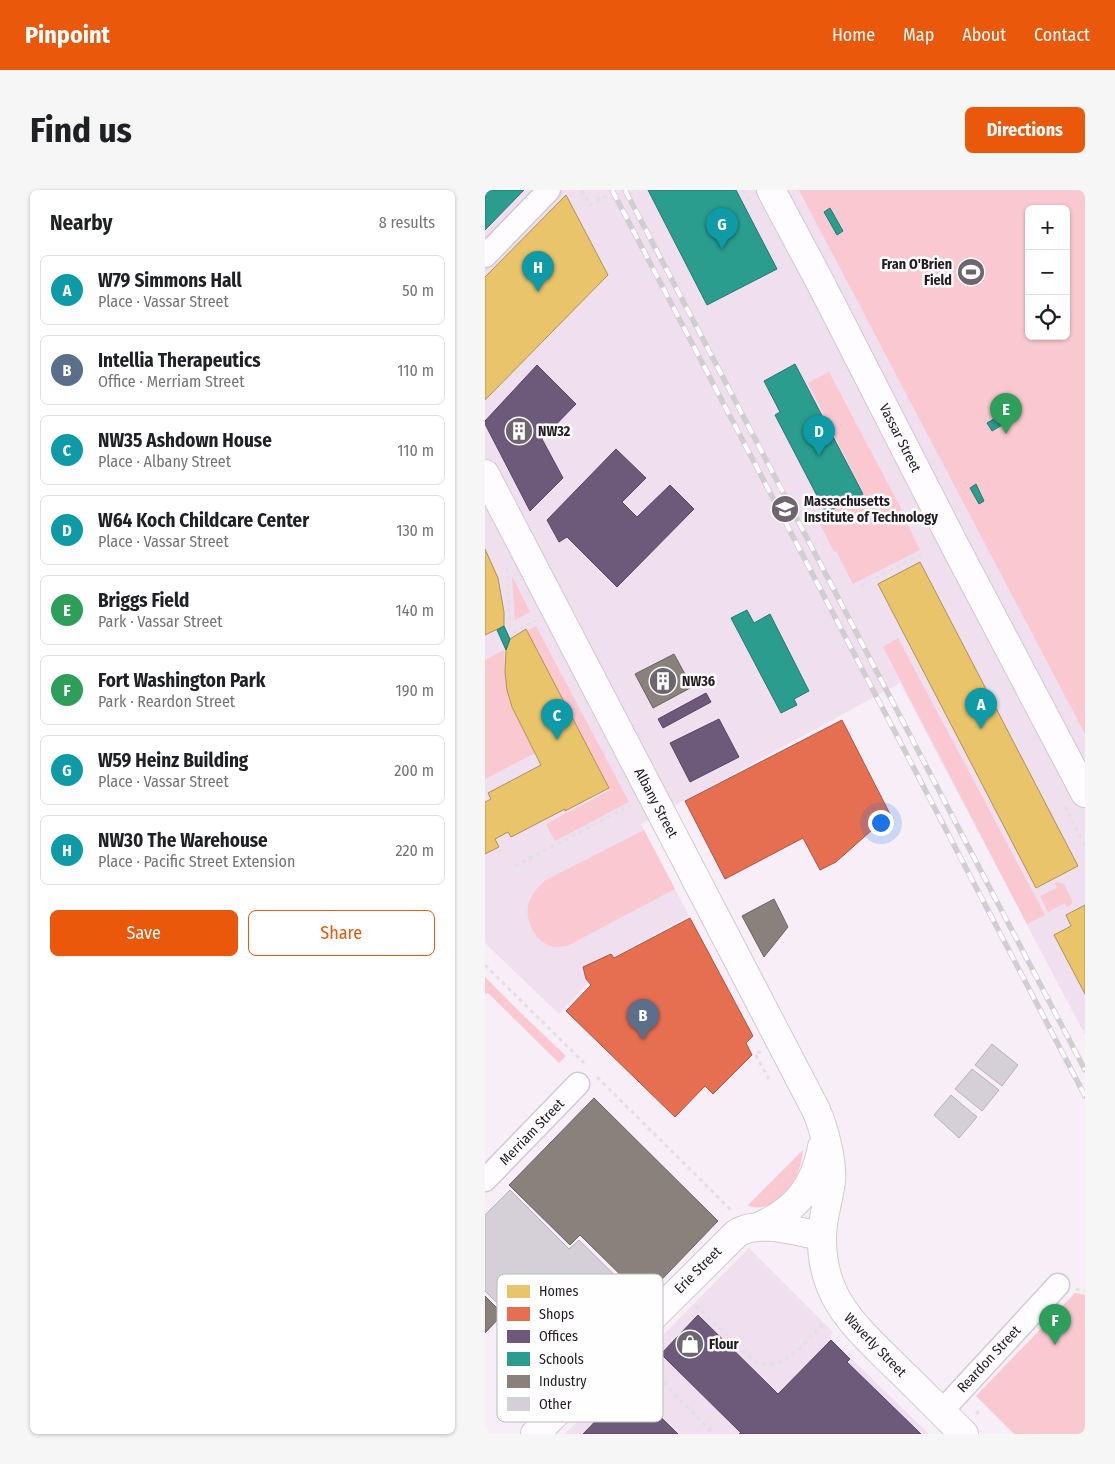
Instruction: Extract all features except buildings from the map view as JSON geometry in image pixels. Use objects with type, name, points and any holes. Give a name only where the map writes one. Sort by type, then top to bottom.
[{"type":"main road","name":"Vassar Street","points":[[771,190],[1085,793]]},
{"type":"main road","name":"Albany Street","points":[[485,474],[817,1110],[830,1163],[831,1179],[822,1236]]},
{"type":"main road","name":"Albany Street","points":[[753,1227],[779,1216],[792,1206],[807,1190],[818,1165],[823,1133]]},
{"type":"main road","points":[[753,1227],[771,1227],[822,1236]]},
{"type":"main road","name":"Erie Street","points":[[663,1306],[730,1238],[741,1230],[753,1227]]},
{"type":"main road","name":"Waverly Street","points":[[822,1236],[822,1252],[826,1274],[838,1304],[845,1314],[861,1333],[964,1434]]},
{"type":"main road","name":"Erie Street","points":[[535,1434],[547,1422]]},
{"type":"street","points":[[485,256],[549,190]]},
{"type":"street","name":"Merriam Street","points":[[485,1180],[578,1084]]},
{"type":"street","name":"Reardon Street","points":[[941,1412],[1057,1285]]},
{"type":"path","points":[[582,190],[590,206],[617,190]]},
{"type":"path","points":[[861,586],[925,552]]},
{"type":"path","points":[[507,562],[510,625],[514,632],[540,618]]},
{"type":"path","points":[[515,866],[636,802]]},
{"type":"path","points":[[757,1047],[760,1052],[755,1054],[769,1078]]},
{"type":"path","points":[[695,1175],[753,1227]]},
{"type":"path","points":[[690,1301],[754,1362],[766,1365],[779,1363],[791,1356],[825,1321]]},
{"type":"path","points":[[663,1382],[714,1434]]},
{"type":"shaded area","name":"Massachusetts Institute of Technology","points":[[485,190],[1085,190],[1085,1035],[900,683],[641,824],[689,916],[610,959],[559,1014],[485,942]]},
{"type":"shaded area","points":[[799,190],[1085,190],[1085,734]]},
{"type":"shaded area","points":[[829,372],[905,516],[920,550],[853,584],[817,518],[864,494],[808,383]]},
{"type":"shaded area","points":[[512,576],[530,612],[515,620]]},
{"type":"shaded area","points":[[536,626],[629,802],[555,841],[546,824],[610,790],[527,631]]},
{"type":"shaded area","points":[[898,638],[1045,915],[1027,924],[883,647]]},
{"type":"shaded area","points":[[504,650],[505,676],[509,700],[535,753],[485,779],[485,660]]},
{"type":"shaded area","points":[[644,830],[675,889],[567,946],[555,947],[546,944],[535,934],[529,919],[528,906],[530,899],[544,881]]},
{"type":"shaded area","points":[[1055,883],[1064,884],[1072,904],[1067,907],[1065,903],[1048,912],[1040,896],[1057,888]]},
{"type":"shaded area","points":[[485,977],[566,1056],[559,1063],[488,993],[485,994]]},
{"type":"shaded area","points":[[803,1150],[796,1177],[786,1193],[771,1204],[762,1207],[755,1208],[748,1205]]},
{"type":"shaded area","points":[[749,1248],[833,1332],[829,1337],[929,1434],[565,1434],[577,1422],[663,1422],[663,1335]]},
{"type":"shaded area","points":[[1075,1293],[1085,1295],[1085,1434],[1014,1434],[976,1396]]},
{"type":"railway","points":[[612,190],[1085,1096]]},
{"type":"railway","points":[[625,190],[1085,1070]]},
{"type":"place","name":"W59 Heinz Building","points":[[722,249]]},
{"type":"place","name":"Fran O'Brien Field","points":[[971,272]]},
{"type":"place","name":"NW30 The Warehouse","points":[[538,292]]},
{"type":"place","name":"NW32","points":[[519,431]]},
{"type":"place","name":"Briggs Field","points":[[1006,434]]},
{"type":"place","name":"W64 Koch Childcare Center","points":[[819,456]]},
{"type":"place","name":"Massachusetts Institute of Technology","points":[[785,509]]},
{"type":"place","name":"NW36","points":[[663,681]]},
{"type":"place","name":"W79 Simmons Hall","points":[[981,729]]},
{"type":"place","name":"NW35 Ashdown House","points":[[557,740]]},
{"type":"place","name":"Intellia Therapeutics","points":[[643,1040]]},
{"type":"place","name":"Flour","points":[[690,1344]]},
{"type":"place","name":"Fort Washington Park","points":[[1055,1345]]}]
